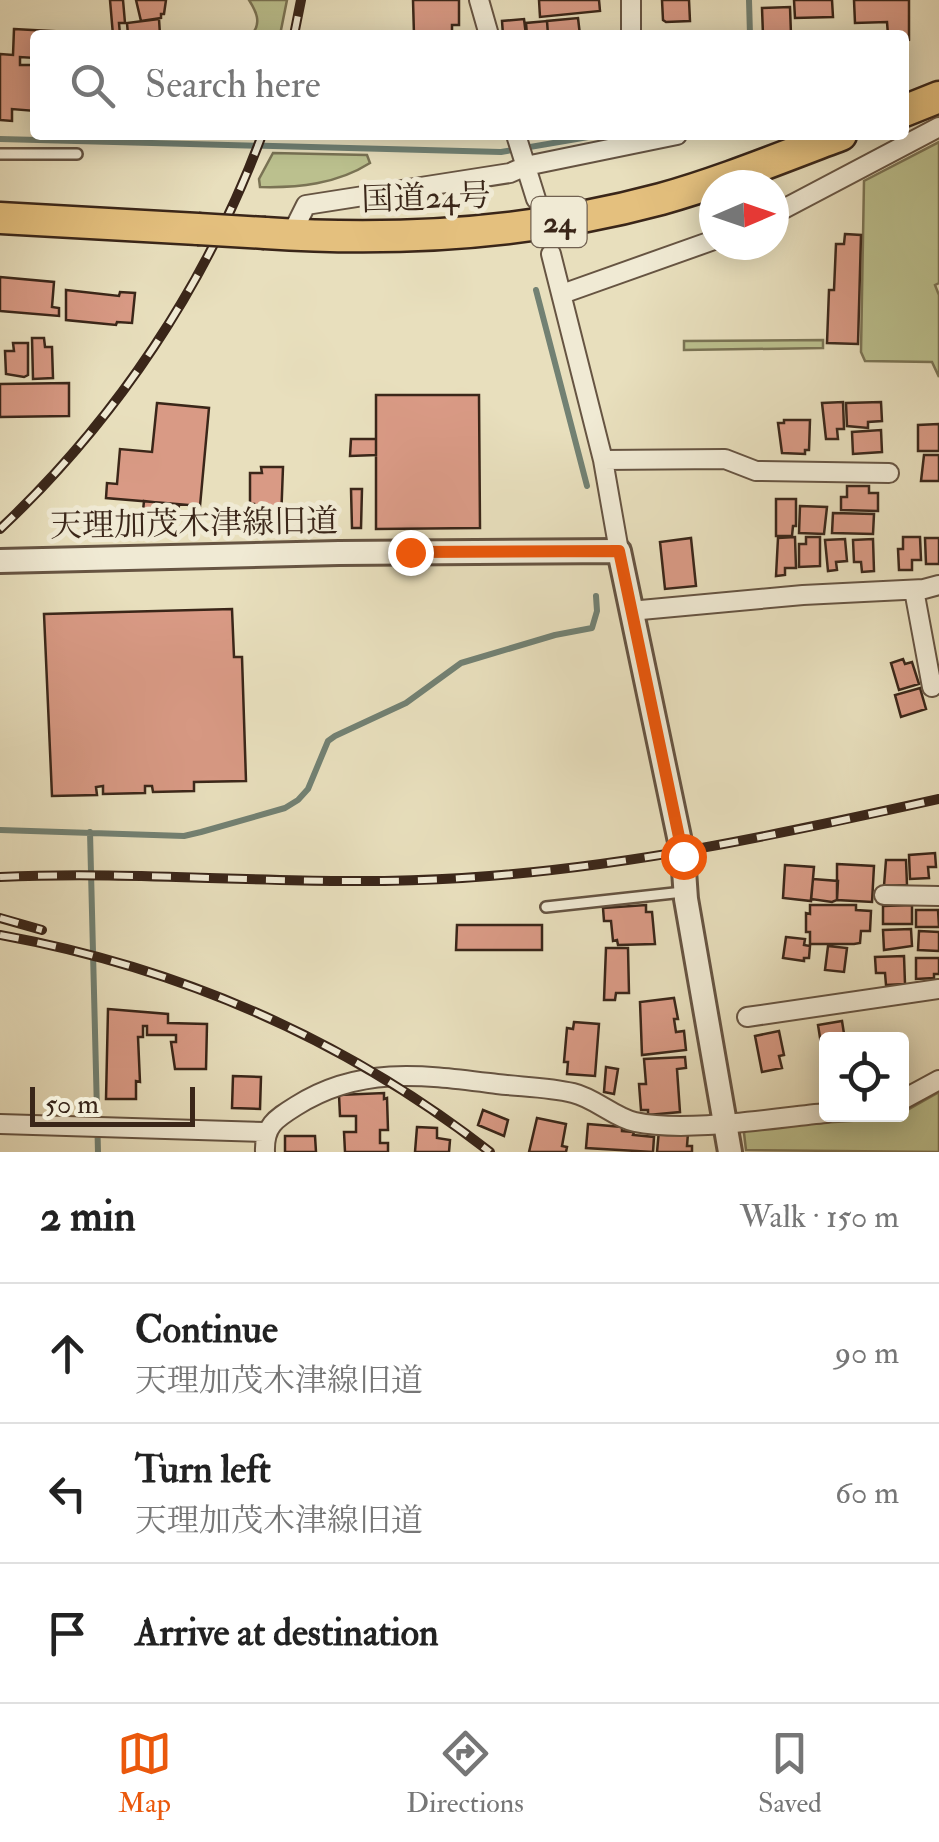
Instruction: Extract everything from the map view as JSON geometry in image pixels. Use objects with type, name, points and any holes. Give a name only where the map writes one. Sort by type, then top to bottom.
[{"type":"highway","points":[[909,109],[939,97]]},
{"type":"highway","name":"国道24号","points":[[0,218],[278,234],[457,235],[580,218],[665,198],[827,140]]},
{"type":"street","points":[[480,0],[488,30]]},
{"type":"street","points":[[631,0],[632,30]]},
{"type":"street","points":[[789,206],[939,128]]},
{"type":"street","points":[[518,140],[536,200]]},
{"type":"street","points":[[278,234],[306,206],[510,172],[526,164],[622,142]]},
{"type":"street","points":[[562,294],[699,245]]},
{"type":"street","points":[[551,254],[603,460],[630,611],[675,814],[730,1152]]},
{"type":"street","points":[[603,460],[725,459],[756,472],[889,472]]},
{"type":"street","name":"天理加茂木津線旧道","points":[[0,561],[619,551]]},
{"type":"street","points":[[0,561],[0,570]]},
{"type":"street","points":[[914,590],[932,687]]},
{"type":"street","points":[[630,611],[803,596],[937,590]]},
{"type":"street","points":[[884,895],[939,896]]},
{"type":"street","points":[[747,1017],[939,989]]},
{"type":"street","points":[[264,1152],[264,1132],[276,1118],[320,1090],[398,1075],[574,1093],[605,1105],[632,1122],[687,1126],[819,1113]]},
{"type":"street","points":[[909,1096],[939,1080]]},
{"type":"street","points":[[0,1124],[264,1132]]},
{"type":"lane","points":[[0,154],[78,154]]},
{"type":"lane","points":[[546,907],[686,892]]},
{"type":"green space","points":[[249,0],[287,0],[281,30],[254,30],[256,13]]},
{"type":"green space","points":[[939,142],[939,283],[935,285],[939,295],[939,377],[932,362],[865,361],[861,352],[864,181]]},
{"type":"green space","points":[[273,153],[367,155],[370,163],[317,183],[260,187],[259,179]]},
{"type":"green space","points":[[823,340],[823,348],[684,350],[684,341]]},
{"type":"green space","points":[[939,1092],[939,1152],[746,1150],[744,1133],[748,1128],[909,1122],[909,1109]]},
{"type":"building","points":[[110,0],[123,0],[125,23],[119,23],[120,30],[113,30]]},
{"type":"building","points":[[136,0],[166,0],[164,14],[141,21]]},
{"type":"building","points":[[413,0],[459,0],[459,25],[452,25],[452,30],[414,30]]},
{"type":"building","points":[[539,0],[599,0],[600,11],[540,17]]},
{"type":"building","points":[[662,0],[689,0],[690,21],[663,20]]},
{"type":"building","points":[[794,0],[832,0],[833,17],[795,18]]},
{"type":"building","points":[[854,0],[909,0],[909,30],[888,30],[887,22],[855,23]]},
{"type":"building","points":[[790,7],[791,30],[763,30],[762,8]]},
{"type":"building","points":[[578,18],[579,30],[548,30],[547,21]]},
{"type":"building","points":[[159,19],[160,30],[128,30],[127,23]]},
{"type":"building","points":[[524,19],[525,30],[503,30],[502,21]]},
{"type":"building","points":[[547,21],[548,30],[527,30],[526,23]]},
{"type":"building","points":[[14,29],[32,30],[30,58],[20,57],[20,65],[30,65],[30,111],[12,109],[12,121],[0,120],[0,54],[13,55]]},
{"type":"building","points":[[845,234],[861,235],[858,344],[827,343],[836,244],[844,244]]},
{"type":"building","points":[[0,277],[54,282],[52,307],[59,308],[59,316],[0,311]]},
{"type":"building","points":[[66,290],[119,296],[120,292],[135,293],[132,323],[66,320]]},
{"type":"building","points":[[32,338],[44,338],[45,347],[52,347],[53,378],[33,379]]},
{"type":"building","points":[[13,343],[28,343],[28,375],[24,377],[6,374],[5,351],[14,351]]},
{"type":"building","points":[[69,383],[69,416],[0,417],[0,384]]},
{"type":"building","points":[[376,395],[479,395],[480,528],[376,529]]},
{"type":"building","points":[[843,402],[844,429],[837,429],[838,439],[826,439],[822,403]]},
{"type":"building","points":[[881,402],[882,421],[868,422],[868,428],[847,426],[846,403]]},
{"type":"building","points":[[157,403],[209,408],[200,506],[106,498],[107,483],[117,484],[120,449],[152,452]]},
{"type":"building","points":[[810,420],[809,450],[805,454],[782,453],[778,423]]},
{"type":"building","points":[[939,424],[939,451],[918,451],[918,425]]},
{"type":"building","points":[[881,430],[882,452],[853,454],[852,432]]},
{"type":"building","points":[[351,439],[376,439],[376,455],[350,456]]},
{"type":"building","points":[[924,455],[939,455],[939,481],[921,481]]},
{"type":"building","points":[[261,467],[283,467],[281,521],[258,522],[258,509],[250,504],[250,473],[262,473]]},
{"type":"building","points":[[847,486],[869,486],[869,493],[878,493],[878,511],[841,510],[841,497],[847,497]]},
{"type":"building","points":[[351,489],[362,489],[361,528],[352,528]]},
{"type":"building","points":[[776,499],[796,499],[792,536],[776,536]]},
{"type":"building","points":[[144,501],[179,505],[178,514],[143,511]]},
{"type":"building","points":[[800,506],[827,507],[824,534],[799,533]]},
{"type":"building","points":[[833,513],[874,514],[873,534],[832,533]]},
{"type":"building","points":[[795,537],[796,568],[785,568],[785,575],[776,576],[778,538]]},
{"type":"building","points":[[806,537],[820,537],[820,566],[799,567],[799,544],[806,544]]},
{"type":"building","points":[[903,537],[920,537],[921,560],[912,560],[912,570],[899,570],[898,549],[903,549]]},
{"type":"building","points":[[691,538],[696,586],[665,589],[660,542]]},
{"type":"building","points":[[925,538],[939,538],[939,564],[926,564]]},
{"type":"building","points":[[845,539],[847,561],[836,562],[837,570],[828,571],[825,540]]},
{"type":"building","points":[[873,539],[874,571],[862,572],[861,562],[854,562],[853,540]]},
{"type":"building","points":[[232,609],[234,657],[242,657],[246,781],[194,782],[194,791],[153,792],[152,786],[145,786],[145,793],[103,794],[103,786],[96,787],[97,795],[52,796],[44,614]]},
{"type":"building","points":[[903,659],[905,664],[912,662],[919,684],[899,690],[891,663]]},
{"type":"building","points":[[920,688],[926,709],[901,717],[895,695]]},
{"type":"building","points":[[935,853],[936,867],[928,867],[929,878],[910,879],[909,855]]},
{"type":"building","points":[[886,860],[906,860],[907,885],[884,886]]},
{"type":"building","points":[[837,864],[874,866],[872,902],[837,900]]},
{"type":"building","points":[[785,865],[814,867],[811,901],[783,898]]},
{"type":"building","points":[[813,879],[838,881],[837,900],[811,899]]},
{"type":"building","points":[[646,905],[646,912],[652,912],[655,944],[618,945],[617,940],[613,941],[611,921],[604,921],[603,908]]},
{"type":"building","points":[[810,905],[856,905],[856,910],[871,911],[870,931],[861,931],[860,943],[810,944],[806,913],[810,914]]},
{"type":"building","points":[[912,905],[912,924],[883,924],[883,906]]},
{"type":"building","points":[[916,910],[938,910],[939,927],[916,927]]},
{"type":"building","points":[[457,925],[542,925],[542,950],[456,950]]},
{"type":"building","points":[[911,929],[912,946],[884,950],[883,930]]},
{"type":"building","points":[[919,931],[939,932],[939,951],[918,950]]},
{"type":"building","points":[[786,937],[805,939],[804,945],[810,946],[809,958],[783,958]]},
{"type":"building","points":[[828,946],[847,948],[844,972],[825,970]]},
{"type":"building","points":[[606,948],[628,948],[629,993],[616,993],[615,1000],[604,1000]]},
{"type":"building","points":[[904,956],[905,984],[886,985],[885,973],[876,973],[875,957]]},
{"type":"building","points":[[916,958],[939,958],[939,974],[916,979]]},
{"type":"building","points":[[674,998],[676,1032],[684,1031],[686,1050],[642,1055],[640,1002]]},
{"type":"building","points":[[108,1009],[168,1014],[168,1023],[207,1024],[206,1069],[175,1069],[171,1042],[176,1042],[176,1035],[147,1035],[147,1026],[143,1026],[143,1037],[138,1037],[140,1082],[136,1081],[136,1099],[106,1099]]},
{"type":"building","points":[[842,1021],[844,1032],[819,1032],[818,1025]]},
{"type":"building","points":[[574,1022],[599,1024],[595,1076],[567,1074],[567,1028],[573,1029]]},
{"type":"building","points":[[779,1031],[784,1055],[779,1056],[782,1068],[762,1072],[755,1036]]},
{"type":"building","points":[[685,1057],[686,1068],[677,1069],[680,1112],[648,1115],[648,1110],[641,1110],[639,1084],[646,1084],[644,1059]]},
{"type":"building","points":[[606,1067],[618,1069],[614,1094],[604,1092]]},
{"type":"building","points":[[233,1076],[261,1077],[260,1109],[232,1108]]},
{"type":"building","points":[[384,1093],[388,1130],[380,1130],[380,1143],[388,1143],[388,1152],[345,1152],[344,1132],[356,1132],[356,1116],[340,1116],[339,1095]]},
{"type":"building","points":[[483,1110],[508,1120],[504,1136],[478,1125]]},
{"type":"building","points":[[537,1118],[566,1124],[562,1146],[567,1147],[566,1152],[529,1152]]},
{"type":"building","points":[[588,1124],[622,1127],[622,1131],[634,1132],[633,1135],[654,1137],[653,1152],[586,1148]]},
{"type":"building","points":[[417,1127],[437,1128],[437,1138],[450,1140],[449,1152],[415,1152]]},
{"type":"building","points":[[659,1130],[688,1133],[687,1146],[692,1146],[692,1152],[657,1152]]},
{"type":"building","points":[[285,1136],[315,1136],[316,1152],[285,1152]]},
{"type":"waterway","points":[[749,0],[750,30]]},
{"type":"waterway","points":[[0,139],[30,140]]},
{"type":"waterway","points":[[39,140],[501,152],[571,140]]},
{"type":"waterway","points":[[536,290],[587,486]]},
{"type":"waterway","points":[[0,830],[184,836],[285,808],[308,789],[328,741],[335,736],[406,703],[461,663],[592,628],[596,596]]},
{"type":"waterway","points":[[90,832],[98,1152]]},
{"type":"railway","points":[[295,30],[301,0]]},
{"type":"railway","points":[[0,529],[82,443],[154,347],[214,245],[260,140]]},
{"type":"railway","points":[[0,877],[404,881],[523,873],[702,848],[939,799]]},
{"type":"railway","points":[[0,918],[42,930]]},
{"type":"railway","points":[[0,935],[133,967],[258,1014],[378,1075],[490,1152]]},
{"type":"route","points":[[410,552],[619,551],[683,856]]}]
